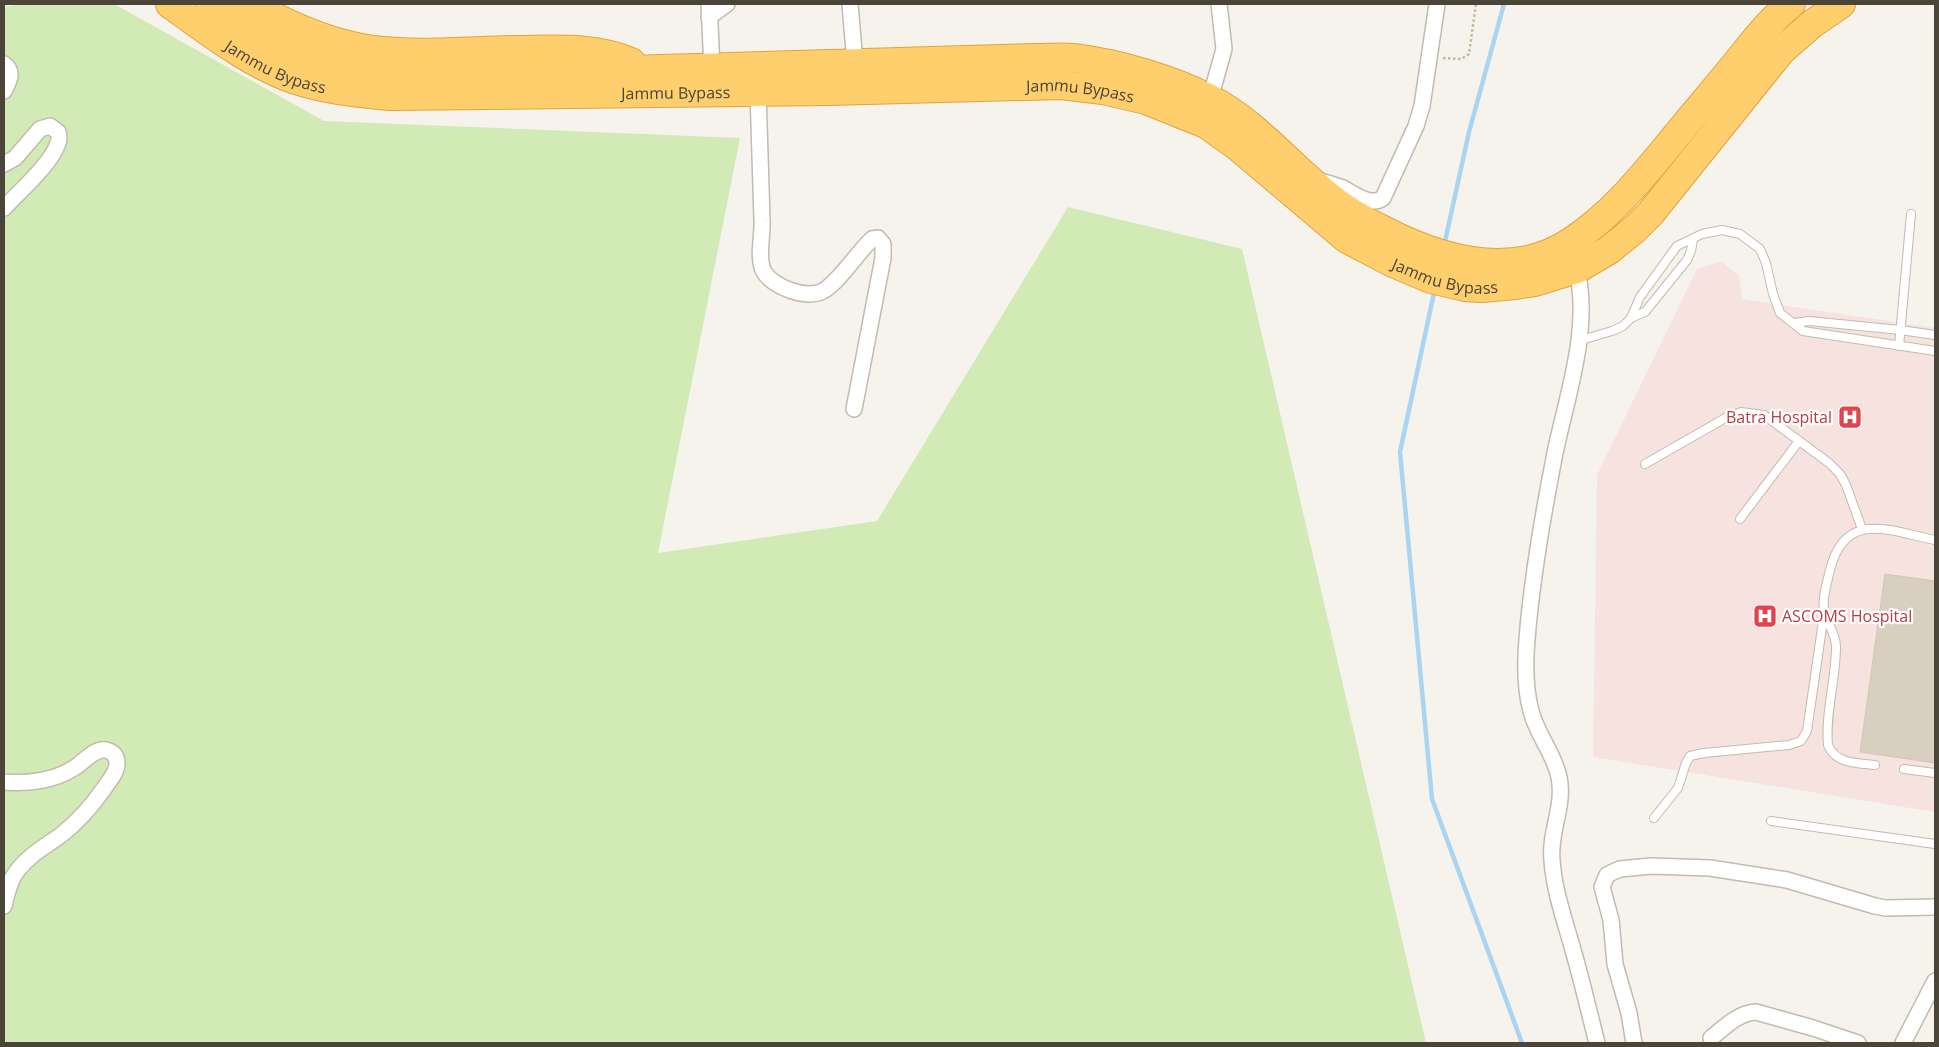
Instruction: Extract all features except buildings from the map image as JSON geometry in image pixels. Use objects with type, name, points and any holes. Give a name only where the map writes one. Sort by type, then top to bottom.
[{"type":"highway","name":"Jammu Bypass","points":[[170,4],[216,38],[263,64],[295,80],[343,92],[390,96],[758,92],[1060,85],[1103,90],[1146,100],[1206,124],[1237,146],[1347,239],[1396,251],[1498,264],[1517,262],[1544,255],[1569,243],[1596,224],[1617,205],[1764,30],[1790,4]]},
{"type":"highway","name":"Jammu Bypass","points":[[211,4],[270,42],[302,57],[374,74],[426,76],[1036,58],[1072,58],[1110,64],[1210,99],[1231,112],[1332,198],[1358,216],[1396,251],[1431,279],[1465,287],[1482,288],[1542,280],[1577,270],[1609,250],[1640,224],[1675,184],[1781,51],[1812,24],[1842,4]]},
{"type":"highway","points":[[257,5],[279,20],[304,31],[343,44],[366,49],[410,51],[570,49],[619,56],[649,69]]},
{"type":"street","points":[[712,68],[709,10],[727,4]]},
{"type":"street","points":[[850,4],[855,63]]},
{"type":"street","points":[[1210,99],[1224,50],[1219,4]]},
{"type":"street","points":[[1311,180],[1330,183],[1371,201],[1376,202],[1383,198],[1416,126],[1425,92],[1437,4]]},
{"type":"street","points":[[4,64],[10,70],[11,76],[4,91]]},
{"type":"street","points":[[758,92],[762,223],[761,258],[766,275],[779,286],[813,295],[827,289],[872,240],[878,238],[883,244],[883,258],[854,409]]},
{"type":"street","points":[[4,164],[15,158],[40,129],[50,126],[58,132],[59,142],[55,149],[33,178],[4,208]]},
{"type":"street","points":[[1569,243],[1577,270],[1580,298],[1578,341],[1572,382],[1555,452],[1536,564],[1527,641],[1527,687],[1531,712],[1542,739],[1553,757],[1560,779],[1560,800],[1552,840],[1551,859],[1563,914],[1597,1043]]},
{"type":"street","points":[[4,782],[31,783],[55,776],[73,769],[95,753],[104,750],[112,752],[116,758],[117,767],[90,809],[75,824],[24,862],[16,872],[11,881],[4,906]]},
{"type":"street","points":[[1634,1043],[1629,1013],[1616,970],[1611,920],[1602,887],[1607,876],[1613,872],[1620,869],[1652,866],[1710,868],[1787,880],[1886,908],[1935,907]]},
{"type":"street","points":[[1903,1043],[1935,981]]},
{"type":"street","points":[[1711,1038],[1740,1016],[1756,1012],[1858,1043]]},
{"type":"lane","points":[[1899,346],[1911,214]]},
{"type":"lane","points":[[1631,318],[1640,296],[1677,246],[1712,231],[1722,230],[1740,234],[1754,243],[1763,255],[1780,314],[1794,323],[1803,332],[1935,351]]},
{"type":"lane","points":[[1578,341],[1612,331],[1622,326],[1631,318],[1646,312],[1687,260],[1693,239]]},
{"type":"lane","points":[[1794,323],[1809,321],[1935,335]]},
{"type":"lane","points":[[1645,464],[1727,417],[1741,412],[1764,415],[1829,463],[1840,474],[1852,499],[1862,529]]},
{"type":"lane","points":[[1740,519],[1800,441]]},
{"type":"lane","points":[[1654,818],[1678,788],[1690,756],[1790,745],[1804,738],[1807,731],[1824,612],[1825,590],[1832,561],[1846,537],[1862,529],[1882,529],[1935,540]]},
{"type":"lane","points":[[1824,612],[1836,638],[1828,745],[1834,756],[1840,759],[1875,765]]},
{"type":"lane","points":[[1904,769],[1935,773]]},
{"type":"lane","points":[[1771,821],[1935,844]]},
{"type":"path","points":[[1430,57],[1458,59],[1467,56],[1470,49],[1476,4]]},
{"type":"shaded area","name":"ASCOMS Hospital","points":[[1721,261],[1739,276],[1742,299],[1935,328],[1935,812],[1593,757],[1597,475],[1697,269]]},
{"type":"green space","points":[[22,4],[114,4],[324,121],[740,138],[658,553],[877,521],[1068,207],[1242,249],[1426,1043],[4,1043],[4,7]]},
{"type":"waterway","points":[[1444,246],[1469,132],[1504,4]]},
{"type":"waterway","points":[[1435,288],[1400,452],[1432,799],[1522,1043]]},
{"type":"place","name":"Batra Hospital","points":[[1850,417]]},
{"type":"place","name":"ASCOMS Hospital","points":[[1765,616]]}]
